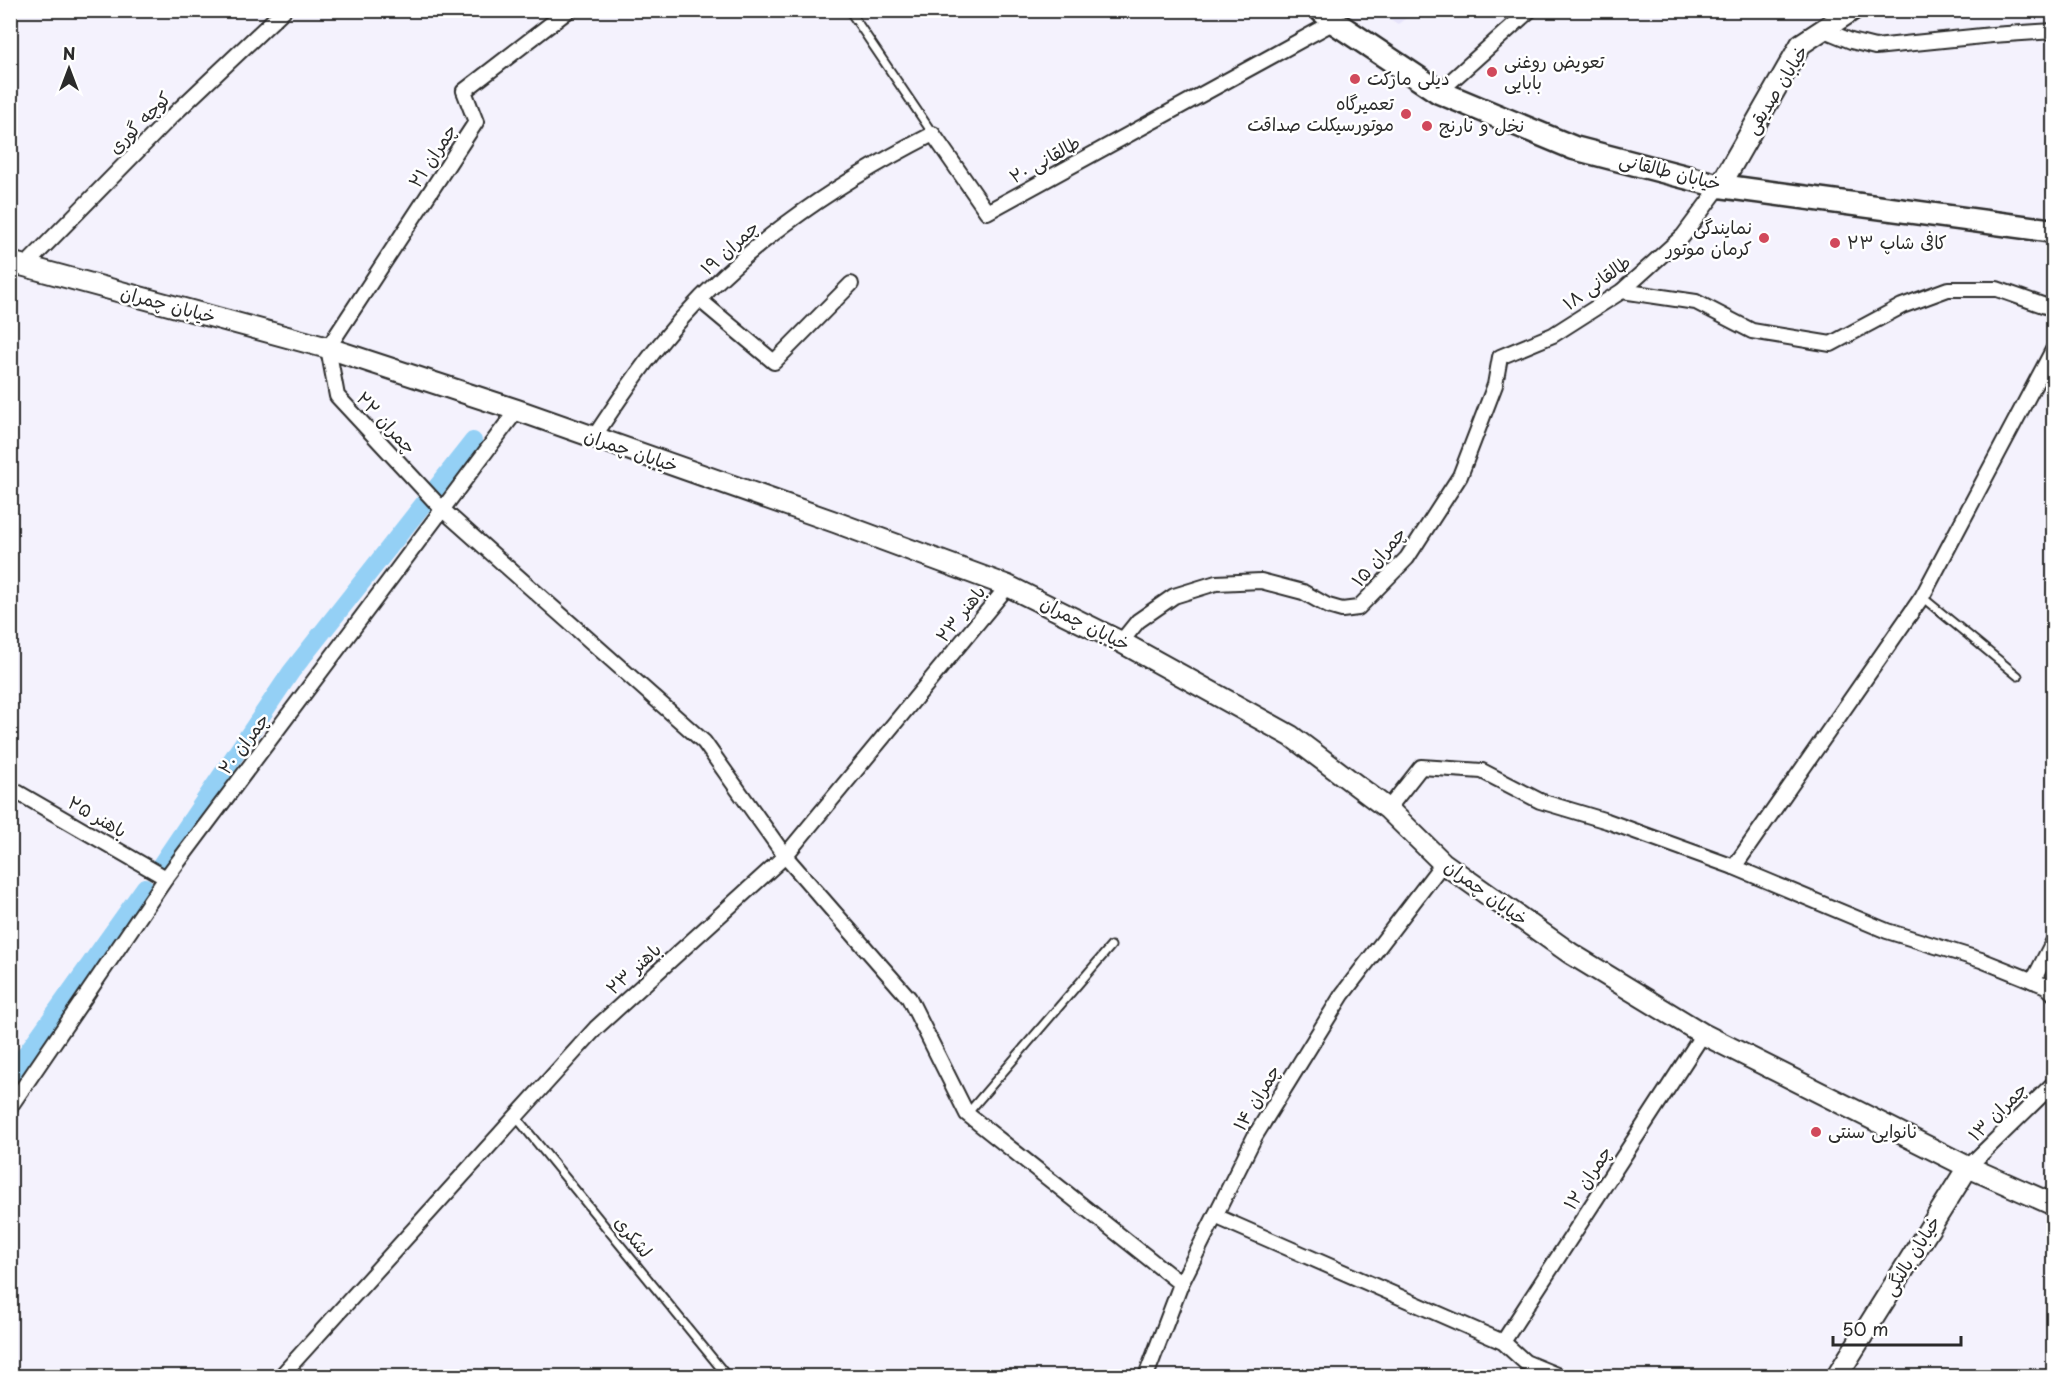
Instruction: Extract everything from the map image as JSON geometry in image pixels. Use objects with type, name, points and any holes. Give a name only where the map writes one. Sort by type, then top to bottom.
[{"type":"main road","name":"خیابان صدیقی","points":[[1720,186],[1801,45],[1853,10]]},
{"type":"main road","name":"خیابان طالقانی","points":[[1328,16],[1439,92],[1574,148],[1720,186],[2054,231]]},
{"type":"main road","name":"خیابان چمران","points":[[18,264],[328,348],[517,410],[835,522],[1008,586],[1121,642],[1291,736],[1388,809],[1443,864],[1570,954],[1703,1035],[1968,1167],[2054,1205]]},
{"type":"main road","name":"خیابان بالنگی","points":[[1838,1377],[1968,1167]]},
{"type":"street","name":"کوچه گوری","points":[[18,264],[284,10]]},
{"type":"street","name":"چمران ۲۱","points":[[328,348],[476,122],[464,91],[569,10]]},
{"type":"street","points":[[1439,92],[1530,10]]},
{"type":"street","name":"طالقانی ۲۰","points":[[933,134],[987,212],[1328,16]]},
{"type":"street","points":[[1824,30],[1851,41],[1875,47],[2054,31]]},
{"type":"street","name":"چمران ۱۹","points":[[594,437],[626,389],[661,343],[741,260],[785,223],[852,178],[933,134]]},
{"type":"street","name":"طالقانی ۱۸","points":[[1500,357],[1553,335],[1622,291],[1683,236],[1720,186]]},
{"type":"street","points":[[700,300],[774,362],[851,284]]},
{"type":"street","points":[[1622,291],[1695,302],[1752,331],[1831,344],[1902,306],[1948,289],[1997,289],[2054,309]]},
{"type":"street","name":"چمران ۲۲","points":[[328,348],[337,396],[443,510],[704,742],[785,856],[909,999],[967,1114]]},
{"type":"street","points":[[1734,867],[1922,597],[2054,348]]},
{"type":"street","name":"چمران ۱۵","points":[[1121,642],[1138,621],[1174,596],[1216,582],[1260,581],[1304,592],[1328,606],[1342,609],[1358,608],[1407,558],[1460,476],[1496,385],[1500,357]]},
{"type":"street","name":"چمران ۲۰","points":[[10,1107],[166,878],[517,410]]},
{"type":"street","name":"باهنر ۲۳","points":[[281,1377],[596,1028],[785,856],[1008,586]]},
{"type":"street","points":[[1388,809],[1421,767],[1482,771],[1540,801],[1607,821],[1734,867],[1887,931],[1981,960],[2046,986],[2054,994]]},
{"type":"street","name":"باهنر ۲۵","points":[[10,788],[166,878]]},
{"type":"street","name":"چمران ۱۴","points":[[1146,1377],[1181,1284],[1255,1136],[1342,995],[1443,864]]},
{"type":"street","points":[[2033,981],[2054,940]]},
{"type":"street","name":"چمران ۱۲","points":[[1503,1342],[1703,1035]]},
{"type":"street","name":"چمران ۱۳","points":[[1968,1167],[2054,1083]]},
{"type":"street","points":[[967,1114],[1181,1284]]},
{"type":"street","points":[[1215,1216],[1503,1342],[1525,1362],[1559,1377]]},
{"type":"lane","name":"طالقانی ۲۰","points":[[849,10],[933,134]]},
{"type":"lane","points":[[1922,597],[2018,676]]},
{"type":"lane","points":[[967,1114],[1111,946]]},
{"type":"lane","name":"لشکری","points":[[516,1117],[727,1377]]},
{"type":"shaded area","points":[[1377,11],[1416,11],[1398,24]]},
{"type":"waterway","points":[[160,866],[291,672],[473,441]]},
{"type":"waterway","points":[[10,1076],[145,887]]},
{"type":"place","name":"تعویض روغنی بابایی","points":[[1492,72]]},
{"type":"place","name":"دیلی مارکت","points":[[1355,79]]},
{"type":"place","name":"تعمیرگاه موتورسیکلت صداقت","points":[[1406,114]]},
{"type":"place","name":"نخل و نارنج","points":[[1427,126]]},
{"type":"place","name":"نمایندگی کرمان موتور","points":[[1764,238]]},
{"type":"place","name":"کافی شاپ ۲۳","points":[[1835,243]]},
{"type":"place","name":"نانوایی سنتی","points":[[1816,1132]]}]
